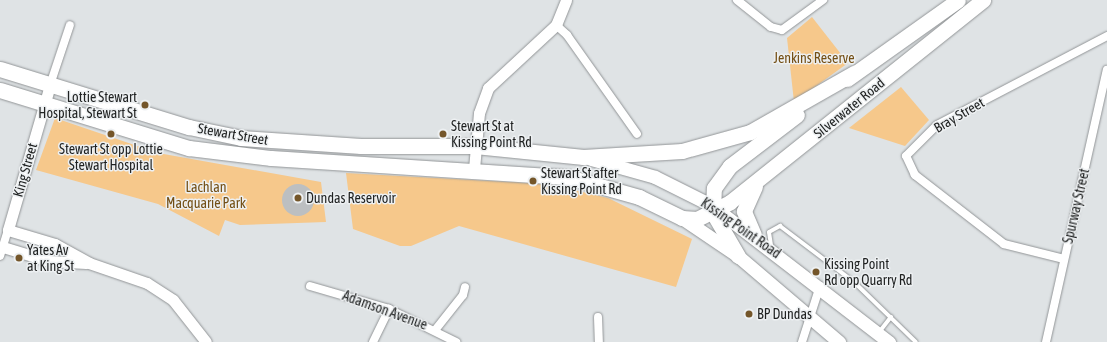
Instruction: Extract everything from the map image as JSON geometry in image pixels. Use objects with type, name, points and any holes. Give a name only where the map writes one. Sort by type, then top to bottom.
[{"type":"highway","name":"Silverwater Road","points":[[714,209],[718,180],[730,166],[854,73],[958,0]]},
{"type":"highway","name":"Silverwater Road","points":[[682,218],[697,219],[763,176],[983,0]]},
{"type":"highway","name":"Stewart Street","points":[[0,69],[189,126],[241,138],[361,146],[475,146]]},
{"type":"highway","name":"Silverwater Road","points":[[583,157],[682,151],[750,132],[854,73]]},
{"type":"highway","name":"Stewart Street","points":[[0,90],[44,105],[202,150],[271,158],[474,169]]},
{"type":"highway","name":"Kissing Point Road","points":[[475,146],[583,157]]},
{"type":"highway","name":"Kissing Point Road","points":[[474,169],[568,178],[639,197],[682,218]]},
{"type":"highway","points":[[754,235],[745,217],[745,203],[763,176]]},
{"type":"highway","points":[[714,209],[738,256]]},
{"type":"main road","name":"Kissing Point Road","points":[[583,157],[639,171],[714,209],[754,235],[889,342]]},
{"type":"main road","name":"Kissing Point Road","points":[[682,218],[738,256],[809,319],[839,342]]},
{"type":"street","points":[[474,169],[479,113],[488,88],[556,25],[566,0]]},
{"type":"street","points":[[737,0],[771,27],[782,30],[823,0]]},
{"type":"street","points":[[50,84],[70,25]]},
{"type":"street","points":[[556,25],[567,34],[637,134]]},
{"type":"street","name":"Bray Street","points":[[1064,259],[1004,244],[915,175],[906,156],[937,125],[1107,36]]},
{"type":"street","name":"Spurway Street","points":[[1046,342],[1107,70]]},
{"type":"street","name":"King Street","points":[[1,252],[50,84]]},
{"type":"street","points":[[8,230],[56,244],[89,263],[129,275],[165,294],[193,321],[206,342]]},
{"type":"street","points":[[1,252],[49,261],[89,263]]},
{"type":"street","name":"Adamson Avenue","points":[[310,286],[389,309],[436,329],[456,342]]},
{"type":"street","points":[[802,342],[820,286]]},
{"type":"street","points":[[436,329],[464,295],[465,287]]},
{"type":"street","points":[[374,342],[389,309]]},
{"type":"street","points":[[598,317],[599,342]]},
{"type":"lane","name":"Kissing Point Road","points":[[773,250],[769,240],[773,227],[786,231],[854,282],[916,342]]},
{"type":"lane","points":[[878,333],[891,317]]},
{"type":"green space","name":"Jenkins Reserve","points":[[812,17],[848,63],[794,102],[787,38]]},
{"type":"green space","points":[[901,87],[929,120],[905,146],[849,128]]},
{"type":"green space","name":"Lachlan Macquarie Park","points":[[55,118],[158,153],[321,182],[326,222],[240,225],[225,220],[219,236],[158,204],[36,170]]},
{"type":"green space","points":[[346,173],[549,184],[608,198],[692,239],[676,287],[459,226],[411,246],[400,246],[353,229]]},
{"type":"building","name":"Dundas Reservoir","points":[[295,184],[301,184],[311,191],[314,200],[313,206],[307,213],[301,216],[295,216],[285,209],[282,203],[282,197],[289,187]]},
{"type":"place","name":"Lottie Stewart Hospital, Stewart St","points":[[145,105]]},
{"type":"place","name":"Stewart St opp Lottie Stewart Hospital","points":[[111,134]]},
{"type":"place","name":"Stewart St at Kissing Point Rd","points":[[443,134]]},
{"type":"place","name":"Stewart St after Kissing Point Rd","points":[[533,181]]},
{"type":"place","name":"Dundas Reservoir","points":[[298,198]]},
{"type":"place","name":"Yates Av at King St","points":[[19,258]]},
{"type":"place","name":"Kissing Point Rd opp Quarry Rd","points":[[816,272]]},
{"type":"place","name":"BP Dundas","points":[[749,314]]}]
